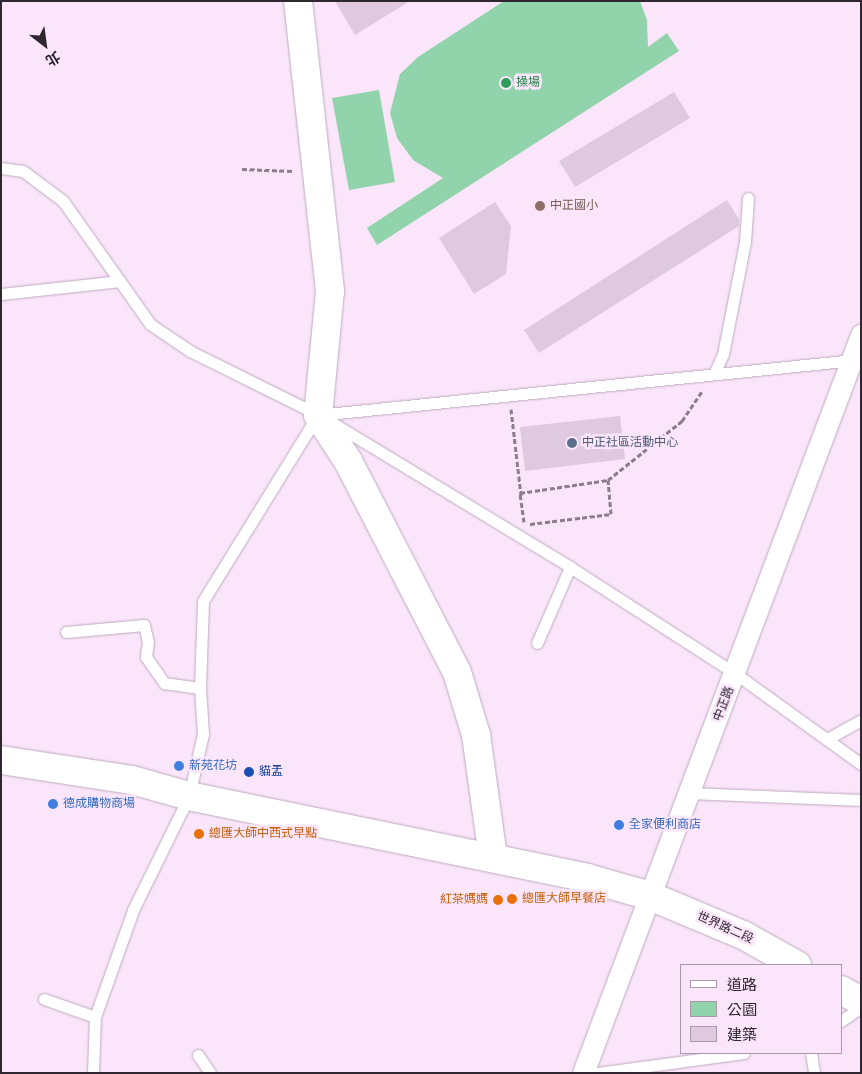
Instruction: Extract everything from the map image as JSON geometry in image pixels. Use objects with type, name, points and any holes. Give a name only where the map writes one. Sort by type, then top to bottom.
[{"type":"street","points":[[298,1],[330,290],[318,414],[348,460],[457,672],[476,735],[493,858]]},
{"type":"street","name":"中正路","points":[[583,1073],[856,360],[861,335]]},
{"type":"street","name":"世界路二段","points":[[1,760],[132,780],[189,796],[493,858],[650,896],[743,935],[795,964]]},
{"type":"street","points":[[842,991],[861,1001]]},
{"type":"lane","points":[[1,168],[23,171],[63,201],[150,324],[190,351],[318,414],[570,567],[736,674],[861,764]]},
{"type":"lane","points":[[714,374],[723,354],[745,242],[748,198]]},
{"type":"lane","points":[[1,294],[120,281]]},
{"type":"lane","points":[[318,414],[856,360]]},
{"type":"lane","points":[[93,1073],[95,1017],[133,910],[189,796],[203,734],[200,688],[203,601],[318,414]]},
{"type":"lane","points":[[536,643],[570,567]]},
{"type":"lane","points":[[66,632],[144,625],[148,642],[146,658],[164,683],[200,688]]},
{"type":"lane","points":[[827,739],[861,720]]},
{"type":"lane","points":[[689,793],[861,800]]},
{"type":"lane","points":[[44,999],[95,1017]]},
{"type":"lane","points":[[842,1020],[861,1007]]},
{"type":"lane","points":[[597,1073],[737,1054]]},
{"type":"lane","points":[[811,1054],[814,1073]]},
{"type":"lane","points":[[198,1055],[210,1073]]},
{"type":"path","points":[[242,169],[318,173]]},
{"type":"path","points":[[520,493],[608,480],[682,421],[714,374]]},
{"type":"path","points":[[510,395],[524,525],[611,514],[608,480]]},
{"type":"green space","points":[[504,1],[640,1],[647,20],[648,47],[667,33],[679,51],[377,245],[367,228],[443,178],[413,160],[397,138],[390,113],[400,74],[418,57]]},
{"type":"green space","points":[[379,90],[395,182],[349,190],[332,98]]},
{"type":"building","points":[[335,1],[410,1],[355,35]]},
{"type":"building","points":[[674,92],[690,118],[575,187],[559,161]]},
{"type":"building","points":[[727,200],[739,219],[739,226],[539,353],[524,330]]},
{"type":"building","points":[[495,202],[511,226],[506,274],[474,294],[439,238]]},
{"type":"building","name":"中正社區活動中心","points":[[620,416],[625,459],[525,471],[520,427]]},
{"type":"place","name":"操場","points":[[506,83]]},
{"type":"place","name":"中正國小","points":[[540,206]]},
{"type":"place","name":"中正社區活動中心","points":[[572,443]]},
{"type":"place","name":"新苑花坊","points":[[179,766]]},
{"type":"place","name":"貓盂","points":[[249,772]]},
{"type":"place","name":"德成購物商場","points":[[53,804]]},
{"type":"place","name":"全家便利商店","points":[[619,825]]},
{"type":"place","name":"總匯大師中西式早點","points":[[199,834]]},
{"type":"place","name":"總匯大師早餐店","points":[[512,899]]},
{"type":"place","name":"紅茶媽媽","points":[[498,900]]}]
